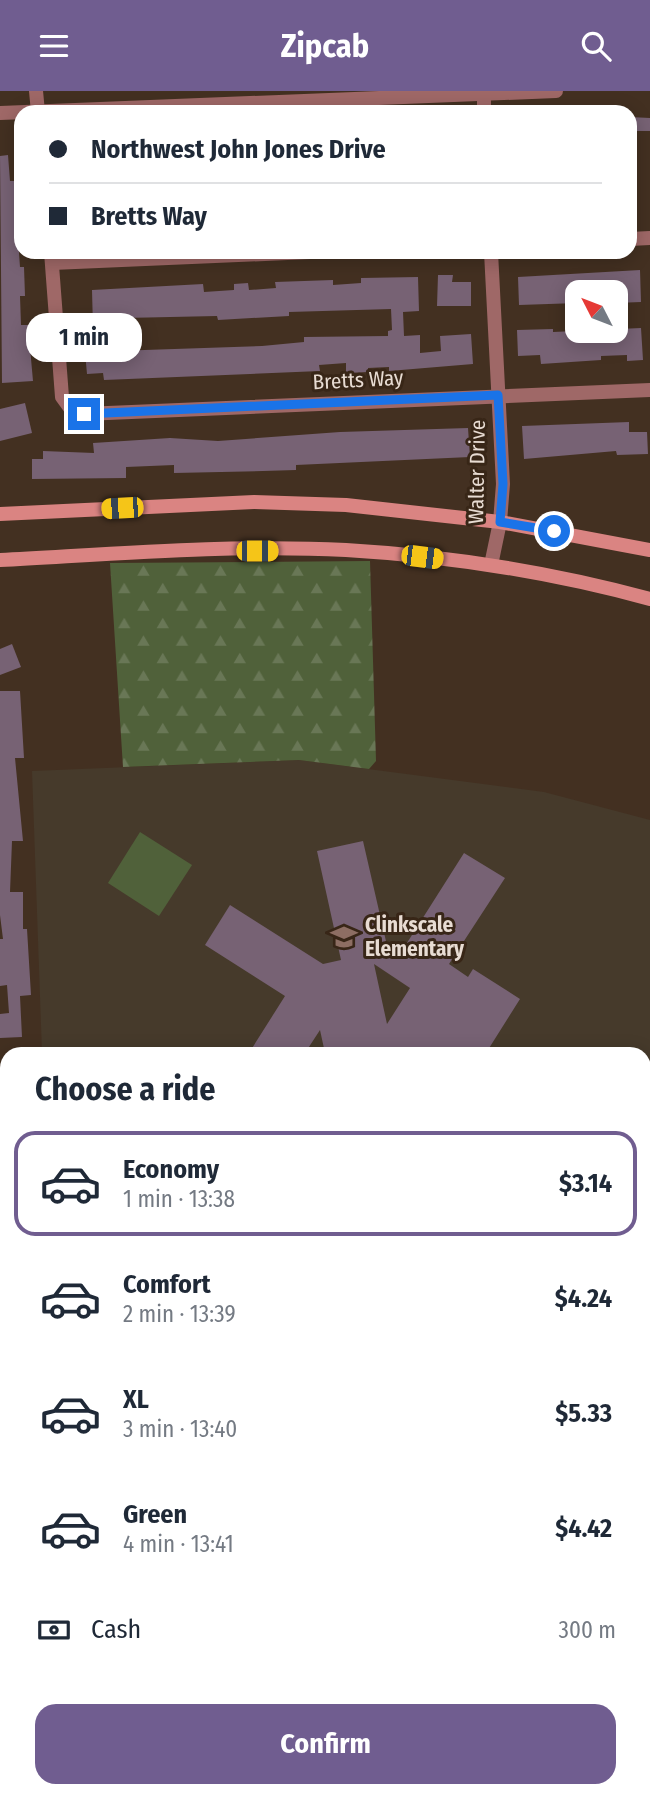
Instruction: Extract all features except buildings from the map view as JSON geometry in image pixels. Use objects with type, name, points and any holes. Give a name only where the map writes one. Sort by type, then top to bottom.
[{"type":"main road","points":[[0,514],[254,502],[346,505],[500,522],[650,550]]},
{"type":"main road","points":[[0,560],[148,553],[344,550],[491,565],[650,599]]},
{"type":"street","points":[[195,105],[556,91]]},
{"type":"street","points":[[484,94],[484,105]]},
{"type":"street","name":"Bretts Way","points":[[51,259],[62,397],[70,408],[84,414],[650,390]]},
{"type":"street","name":"Walter Drive","points":[[491,259],[503,484],[500,522],[491,565]]},
{"type":"shaded area","name":"Clinkscale Elementary","points":[[299,760],[544,792],[650,820],[650,1047],[42,1047],[32,771]]},
{"type":"green space","points":[[370,561],[376,761],[369,769],[299,760],[123,767],[110,563]]},
{"type":"green space","points":[[140,832],[192,865],[159,916],[108,883]]},
{"type":"place","name":"Clinkscale Elementary","points":[[344,937]]},
{"type":"route","points":[[84,414],[498,395],[503,484],[500,522],[554,531]]}]
